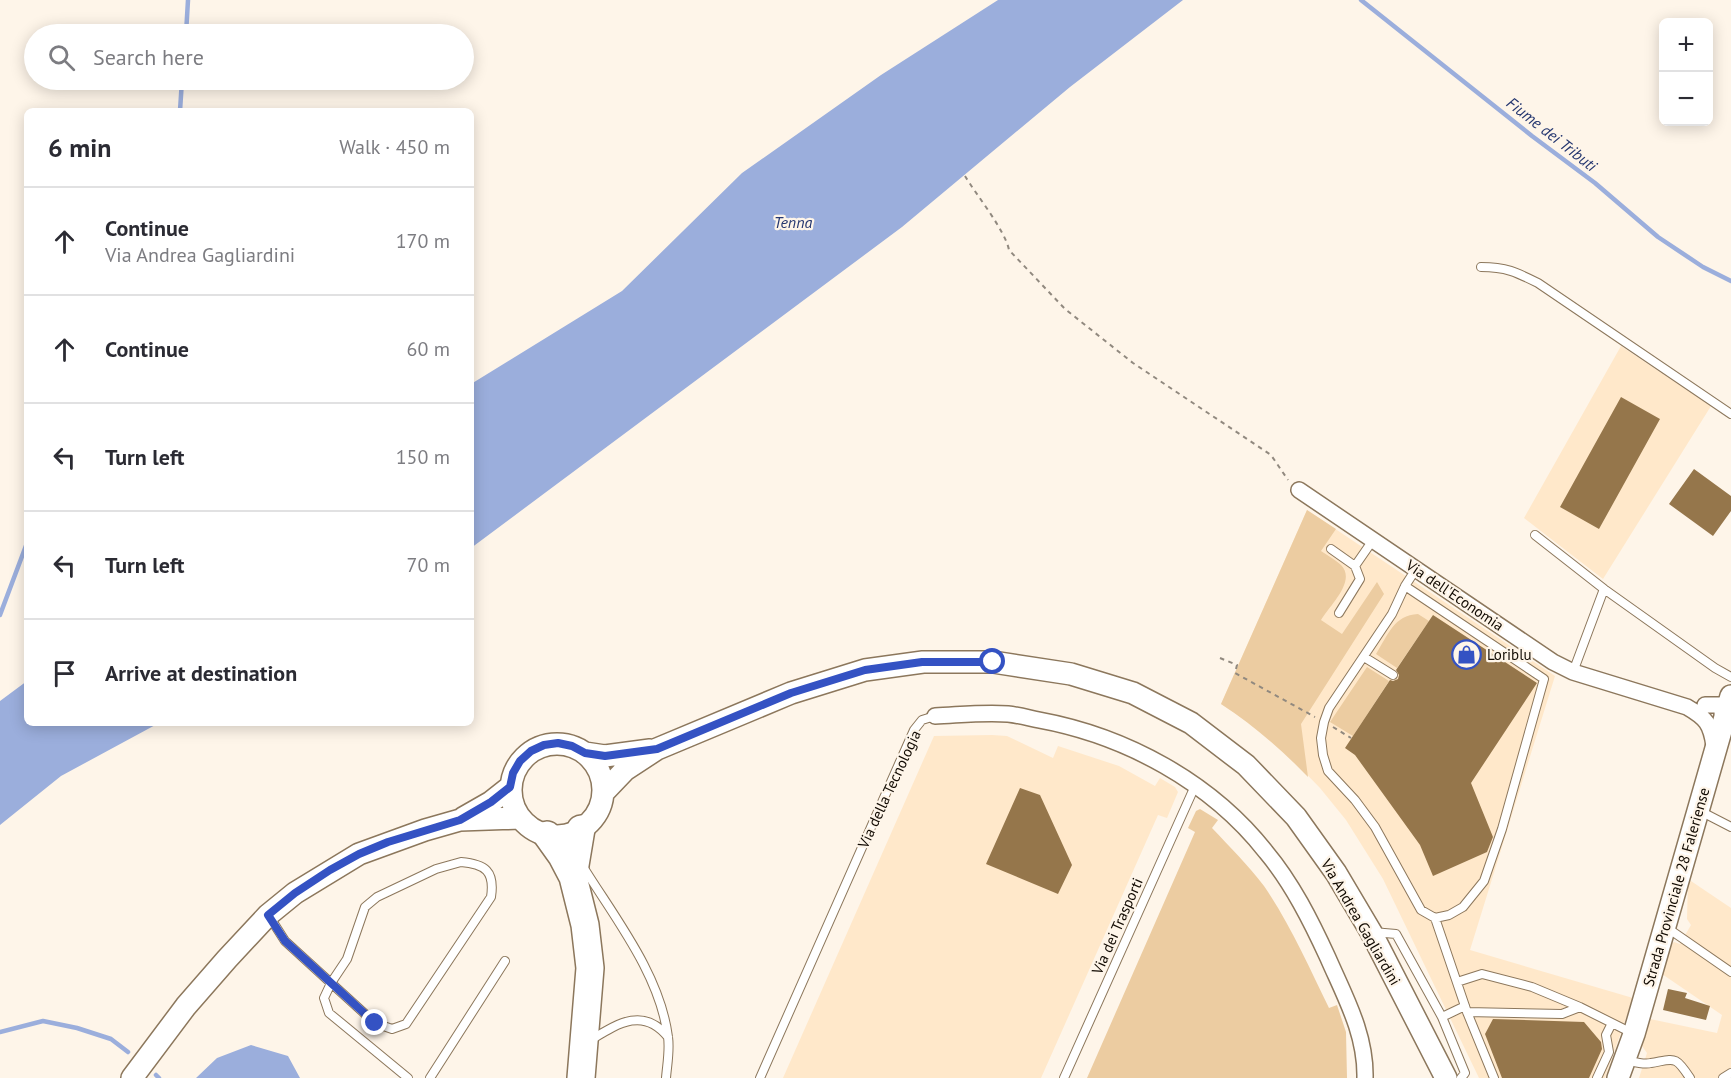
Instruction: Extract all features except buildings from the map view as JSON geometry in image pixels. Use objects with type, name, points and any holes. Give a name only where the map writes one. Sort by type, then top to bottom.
[{"type":"highway","points":[[547,835],[562,856],[576,853],[590,968],[581,1078]]},
{"type":"main road","name":"Via Andrea Gagliardini","points":[[657,749],[791,693],[865,670],[922,662],[993,662],[1071,674],[1133,693],[1191,723],[1246,765],[1296,817],[1336,873],[1371,932],[1446,1078]]},
{"type":"main road","name":"Strada Provinciale 28 Faleriense","points":[[1622,1069],[1729,701]]},
{"type":"main road","points":[[558,743],[572,746],[585,753],[595,764],[602,777],[603,793],[600,807],[576,853],[570,834],[547,835],[537,831],[520,818],[514,808],[510,787],[513,773],[520,761],[531,751],[544,745],[558,743]]},
{"type":"main road","points":[[585,753],[605,756],[657,749]]},
{"type":"main road","points":[[603,793],[625,770],[657,749]]},
{"type":"main road","points":[[132,1078],[186,1006],[268,915],[295,893],[359,854],[388,842],[460,820],[491,802],[510,787]]},
{"type":"main road","points":[[460,820],[520,818]]},
{"type":"street","name":"Via dell'Economia","points":[[1299,490],[1553,662],[1574,672],[1703,710]]},
{"type":"street","points":[[1703,710],[1731,685]]},
{"type":"street","points":[[1703,710],[1721,715],[1729,701]]},
{"type":"street","points":[[1703,710],[1712,729],[1715,752]]},
{"type":"street","name":"Via della Tecnologia","points":[[935,716],[1008,714],[1062,724],[1107,737],[1157,760],[1195,786],[1231,815],[1266,851],[1292,889],[1319,938],[1352,1010],[1361,1037],[1365,1078]]},
{"type":"lane","points":[[1481,267],[1501,267],[1538,283],[1731,414]]},
{"type":"lane","points":[[1534,535],[1604,589],[1731,677]]},
{"type":"lane","points":[[1355,566],[1373,540]]},
{"type":"lane","points":[[1331,549],[1355,566],[1360,579],[1339,613]]},
{"type":"lane","points":[[1416,569],[1392,614],[1329,708],[1321,738],[1323,755],[1328,771],[1375,827],[1421,910],[1435,918],[1466,1009],[1494,1078]]},
{"type":"lane","points":[[1405,586],[1544,679]]},
{"type":"lane","points":[[1574,672],[1604,589]]},
{"type":"lane","points":[[1364,657],[1393,675]]},
{"type":"lane","points":[[1435,918],[1449,915],[1463,907],[1484,881],[1502,829],[1544,679],[1553,662]]},
{"type":"lane","name":"Via della Tecnologia","points":[[760,1078],[914,730],[922,720],[935,716]]},
{"type":"lane","name":"Via dei Trasporti","points":[[1064,1078],[1195,786]]},
{"type":"lane","points":[[1698,810],[1731,827]]},
{"type":"lane","points":[[576,853],[643,963],[661,1001],[669,1038],[666,1078]]},
{"type":"lane","points":[[268,915],[285,941],[331,983],[375,1023],[392,1029],[406,1024],[491,897],[493,883],[488,872],[477,864],[461,862],[436,869],[377,897],[366,907],[347,959],[331,983],[324,998],[329,1013],[408,1078]]},
{"type":"lane","points":[[1664,927],[1731,972]]},
{"type":"lane","points":[[1371,932],[1396,934],[1442,1017],[1465,1073],[1461,1078]]},
{"type":"lane","points":[[430,1078],[505,961]]},
{"type":"lane","points":[[1457,982],[1482,974],[1532,987],[1580,1007],[1634,1034]]},
{"type":"lane","points":[[1442,1017],[1466,1009],[1562,1014],[1580,1007]]},
{"type":"lane","points":[[584,1044],[617,1024],[635,1019],[648,1021],[660,1028],[669,1038]]},
{"type":"lane","points":[[1597,1078],[1609,1052],[1606,1035],[1612,1023]]},
{"type":"lane","points":[[1622,1069],[1661,1060],[1676,1060],[1690,1078]]},
{"type":"lane","points":[[1723,1078],[1731,1073]]},
{"type":"path","points":[[965,176],[978,199],[1007,239],[1009,250],[1065,309],[1133,363],[1271,455],[1286,478],[1299,490]]},
{"type":"path","points":[[1220,658],[1237,665],[1235,673],[1352,738]]},
{"type":"shaded area","points":[[1621,346],[1711,406],[1603,579],[1524,518]]},
{"type":"shaded area","points":[[1307,510],[1555,676],[1470,950],[1633,998],[1605,1078],[1479,1078],[1383,879],[1346,820],[1320,788],[1283,750],[1251,724],[1221,704]]},
{"type":"shaded area","points":[[1307,510],[1336,529],[1321,551],[1341,565],[1346,578],[1340,593],[1321,620],[1342,634],[1377,582],[1384,594],[1301,724],[1308,777],[1266,738],[1221,704]]},
{"type":"shaded area","points":[[1418,614],[1429,621],[1397,668],[1376,654],[1397,622],[1410,615]]},
{"type":"shaded area","points":[[1367,667],[1389,681],[1353,736],[1330,722]]},
{"type":"shaded area","points":[[934,736],[1007,736],[1053,758],[1058,746],[1119,766],[1155,786],[1160,778],[1175,787],[1178,792],[1167,818],[1158,815],[1041,1078],[783,1078]]},
{"type":"shaded area","points":[[1200,809],[1218,820],[1212,828],[1264,886],[1291,930],[1329,1008],[1337,1005],[1346,1032],[1347,1078],[1087,1078],[1195,832],[1188,828],[1196,811]]},
{"type":"shaded area","points":[[1688,879],[1731,908],[1731,1078],[1639,1078],[1647,1053],[1642,1046],[1650,1019],[1717,1033],[1722,1015],[1662,974],[1671,944],[1674,942],[1680,944],[1691,925],[1687,919]]},
{"type":"water","name":"Tenna","points":[[998,0],[1183,0],[1070,87],[902,227],[474,546],[474,382],[622,291],[742,173],[881,75]]},
{"type":"water","points":[[24,683],[24,726],[153,726],[61,776],[0,825],[0,701]]},
{"type":"water","points":[[251,1045],[288,1056],[300,1078],[196,1078],[217,1058]]},
{"type":"waterway","points":[[187,24],[188,0]]},
{"type":"waterway","name":"Fiume dei Tributi","points":[[1361,0],[1595,183],[1658,237],[1703,267],[1731,281]]},
{"type":"waterway","points":[[180,108],[181,90]]},
{"type":"waterway","points":[[0,615],[24,551]]},
{"type":"waterway","points":[[0,1032],[43,1021],[77,1028],[111,1039],[128,1052]]},
{"type":"waterway","points":[[156,1075],[159,1078]]},
{"type":"place","name":"Loriblu","points":[[1466,654]]},
{"type":"route","points":[[375,1023],[285,941],[268,915],[295,893],[359,854],[388,842],[460,820],[491,802],[510,787],[513,773],[520,761],[531,751],[544,745],[558,743],[572,746],[585,753],[605,756],[657,749],[791,693],[865,670],[922,662],[993,662]]}]
